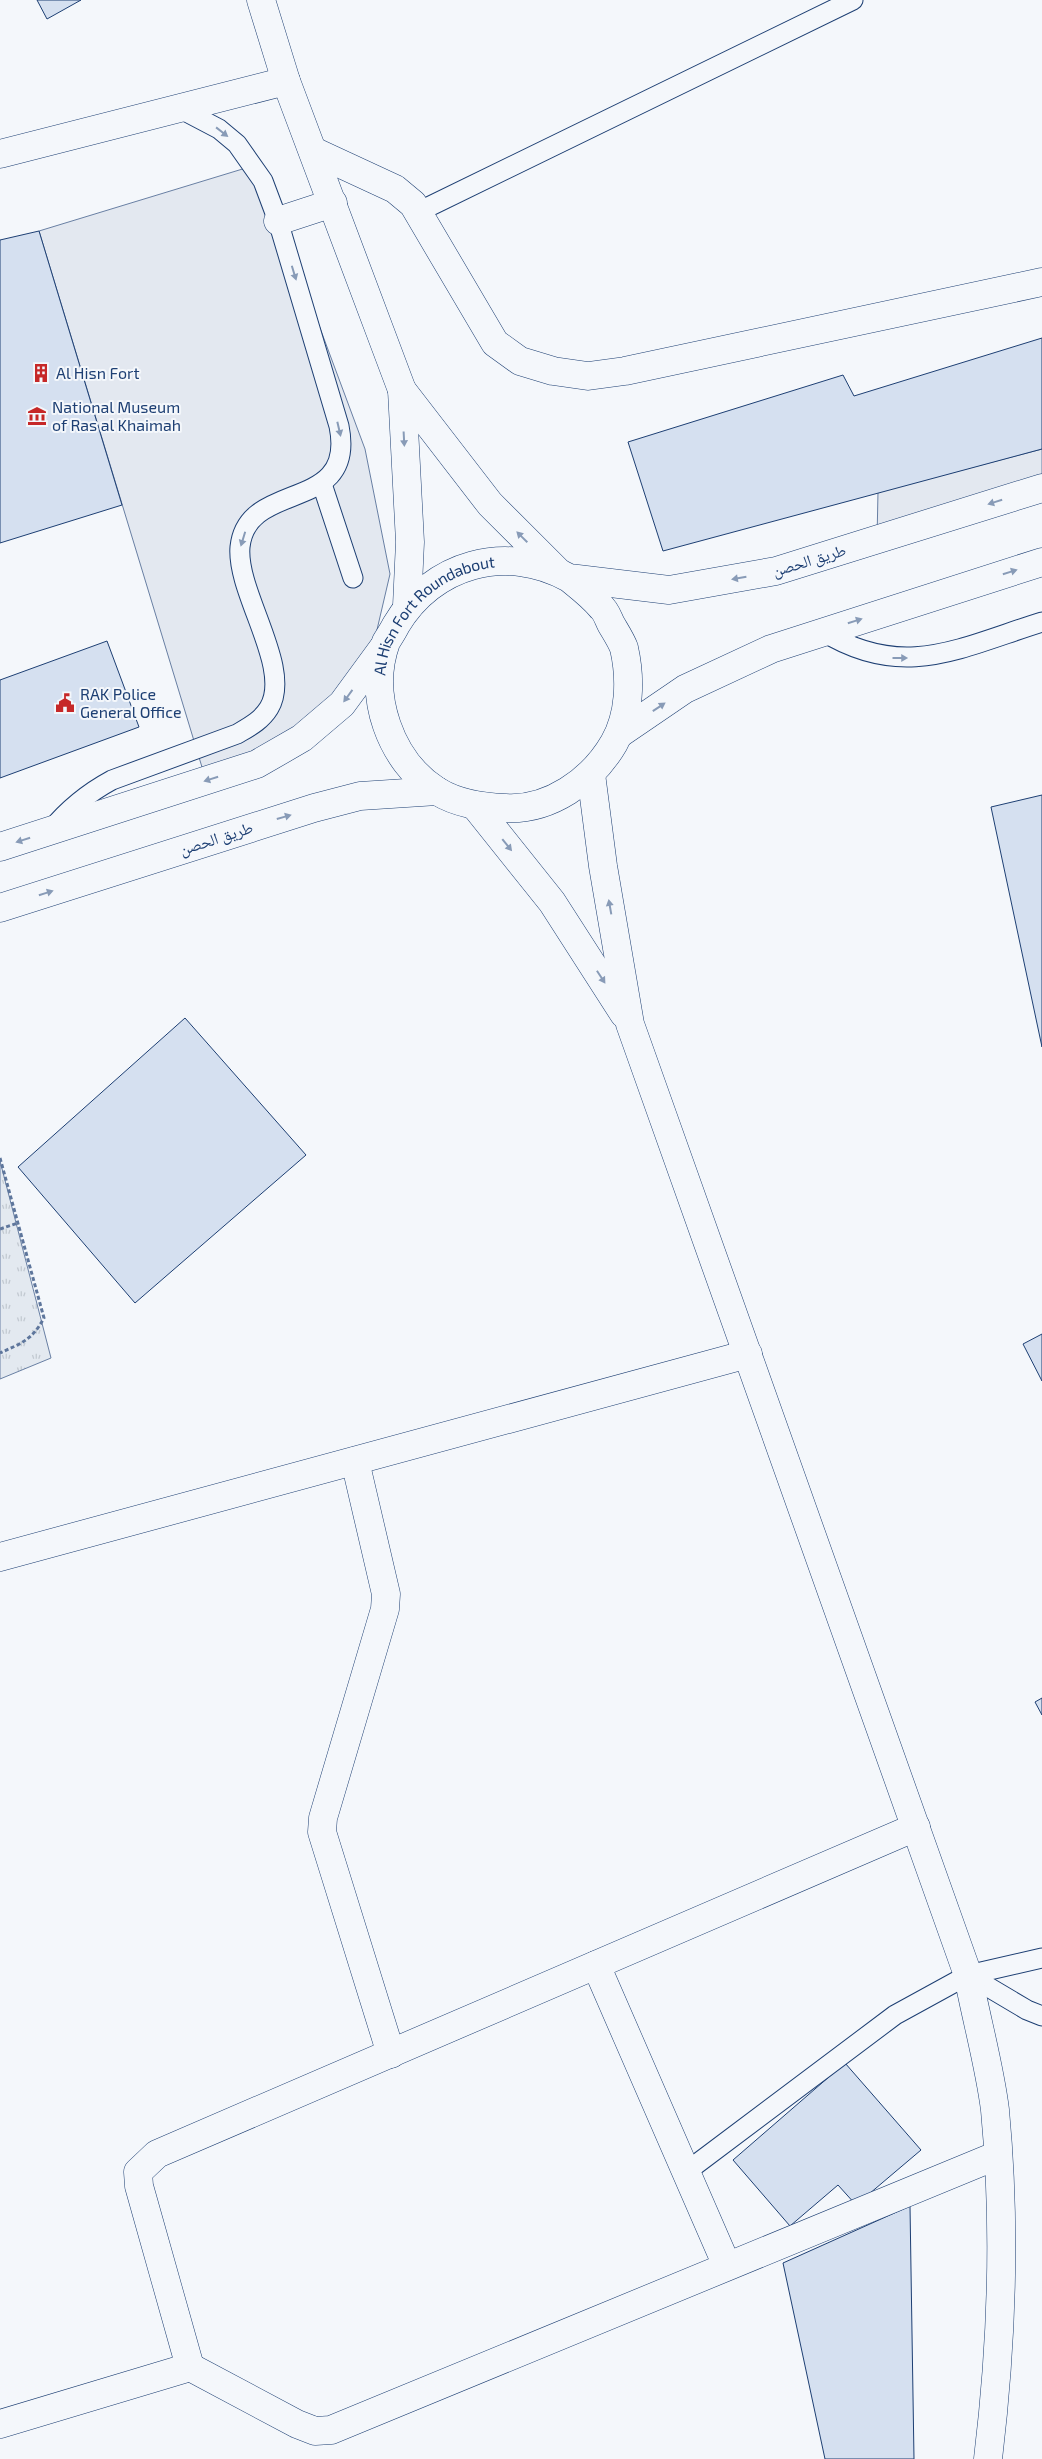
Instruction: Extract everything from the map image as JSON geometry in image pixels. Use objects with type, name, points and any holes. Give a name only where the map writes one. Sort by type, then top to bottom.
[{"type":"street","points":[[261,0],[286,81],[402,390],[490,504],[563,575]]},
{"type":"street","points":[[0,154],[286,81]]},
{"type":"street","points":[[313,152],[394,189],[413,204],[495,343],[520,361],[553,371],[588,376],[660,364],[1042,282]]},
{"type":"street","points":[[278,221],[333,204]]},
{"type":"street","points":[[402,390],[410,542],[407,606]]},
{"type":"street","name":"طريق الحصن","points":[[563,575],[669,590],[776,572],[1042,488]]},
{"type":"street","name":"Al Hisn Fort Roundabout","points":[[517,561],[563,575],[603,608],[623,647],[629,691],[619,734],[607,756],[591,774],[557,798],[517,809],[476,807],[437,791],[406,763],[386,726],[379,684],[386,642],[407,606],[438,579],[476,563],[517,561]]},
{"type":"street","points":[[619,734],[685,689],[771,649],[822,631],[1042,562]]},
{"type":"street","points":[[0,847],[257,764],[302,738],[342,704],[386,642]]},
{"type":"street","points":[[591,774],[602,866],[630,1024],[968,1975],[994,2108],[1003,2229],[996,2394],[988,2459]]},
{"type":"street","name":"طريق الحصن","points":[[0,908],[314,808],[360,796],[437,791]]},
{"type":"street","points":[[476,807],[552,902],[630,1024]]},
{"type":"street","points":[[0,1557],[748,1354]]},
{"type":"street","points":[[355,1461],[386,1594],[385,1609],[323,1818],[322,1832],[391,2054]]},
{"type":"street","points":[[190,2367],[139,2186],[138,2172],[157,2154],[916,1828]]},
{"type":"street","points":[[596,1965],[727,2266]]},
{"type":"street","points":[[0,2424],[190,2367],[297,2424],[315,2431],[331,2430],[998,2154]]},
{"type":"lane","points":[[418,212],[853,0]]},
{"type":"lane","points":[[50,831],[78,802],[94,790],[112,780],[237,734],[255,724],[269,708],[276,688],[273,667],[243,573],[239,557],[241,540],[248,524],[260,511],[322,484],[333,472],[341,458],[342,442],[278,221],[264,181],[237,144],[220,129],[179,108]]},
{"type":"lane","points":[[322,484],[353,578]]},
{"type":"lane","points":[[822,631],[843,644],[867,653],[892,658],[917,658],[943,653],[1042,622]]},
{"type":"lane","points":[[686,2172],[895,2015],[968,1975],[1042,1958]]},
{"type":"lane","points":[[968,1975],[1027,2010],[1042,2016]]},
{"type":"path","points":[[0,1158],[44,1318],[36,1333],[24,1342],[0,1353]]},
{"type":"path","points":[[0,1230],[18,1223]]},
{"type":"green space","points":[[0,1161],[51,1358],[0,1379]]},
{"type":"shaded area","points":[[259,164],[365,449],[390,574],[369,664],[282,740],[205,777],[39,231]]},
{"type":"shaded area","points":[[1042,449],[1042,489],[877,540],[878,492]]},
{"type":"building","points":[[37,0],[81,0],[47,19]]},
{"type":"building","name":"Al Hisn Fort","points":[[39,231],[122,505],[0,543],[0,240]]},
{"type":"building","points":[[1042,338],[1042,449],[663,551],[628,442],[843,375],[854,396]]},
{"type":"building","name":"RAK Police General Office","points":[[107,641],[139,727],[0,778],[0,680]]},
{"type":"building","points":[[1042,795],[1042,1047],[991,807]]},
{"type":"building","points":[[185,1018],[306,1155],[135,1303],[18,1167]]},
{"type":"building","points":[[1042,1334],[1042,1381],[1023,1344]]},
{"type":"building","points":[[1042,1698],[1042,1715],[1035,1702]]},
{"type":"building","points":[[845,2063],[921,2150],[856,2205],[838,2185],[790,2226],[733,2160]]},
{"type":"building","points":[[910,2206],[914,2459],[825,2459],[783,2263]]},
{"type":"place","name":"Al Hisn Fort","points":[[41,373]]},
{"type":"place","name":"National Museum of Ras al Khaimah","points":[[37,416]]},
{"type":"place","name":"RAK Police General Office","points":[[65,703]]}]
